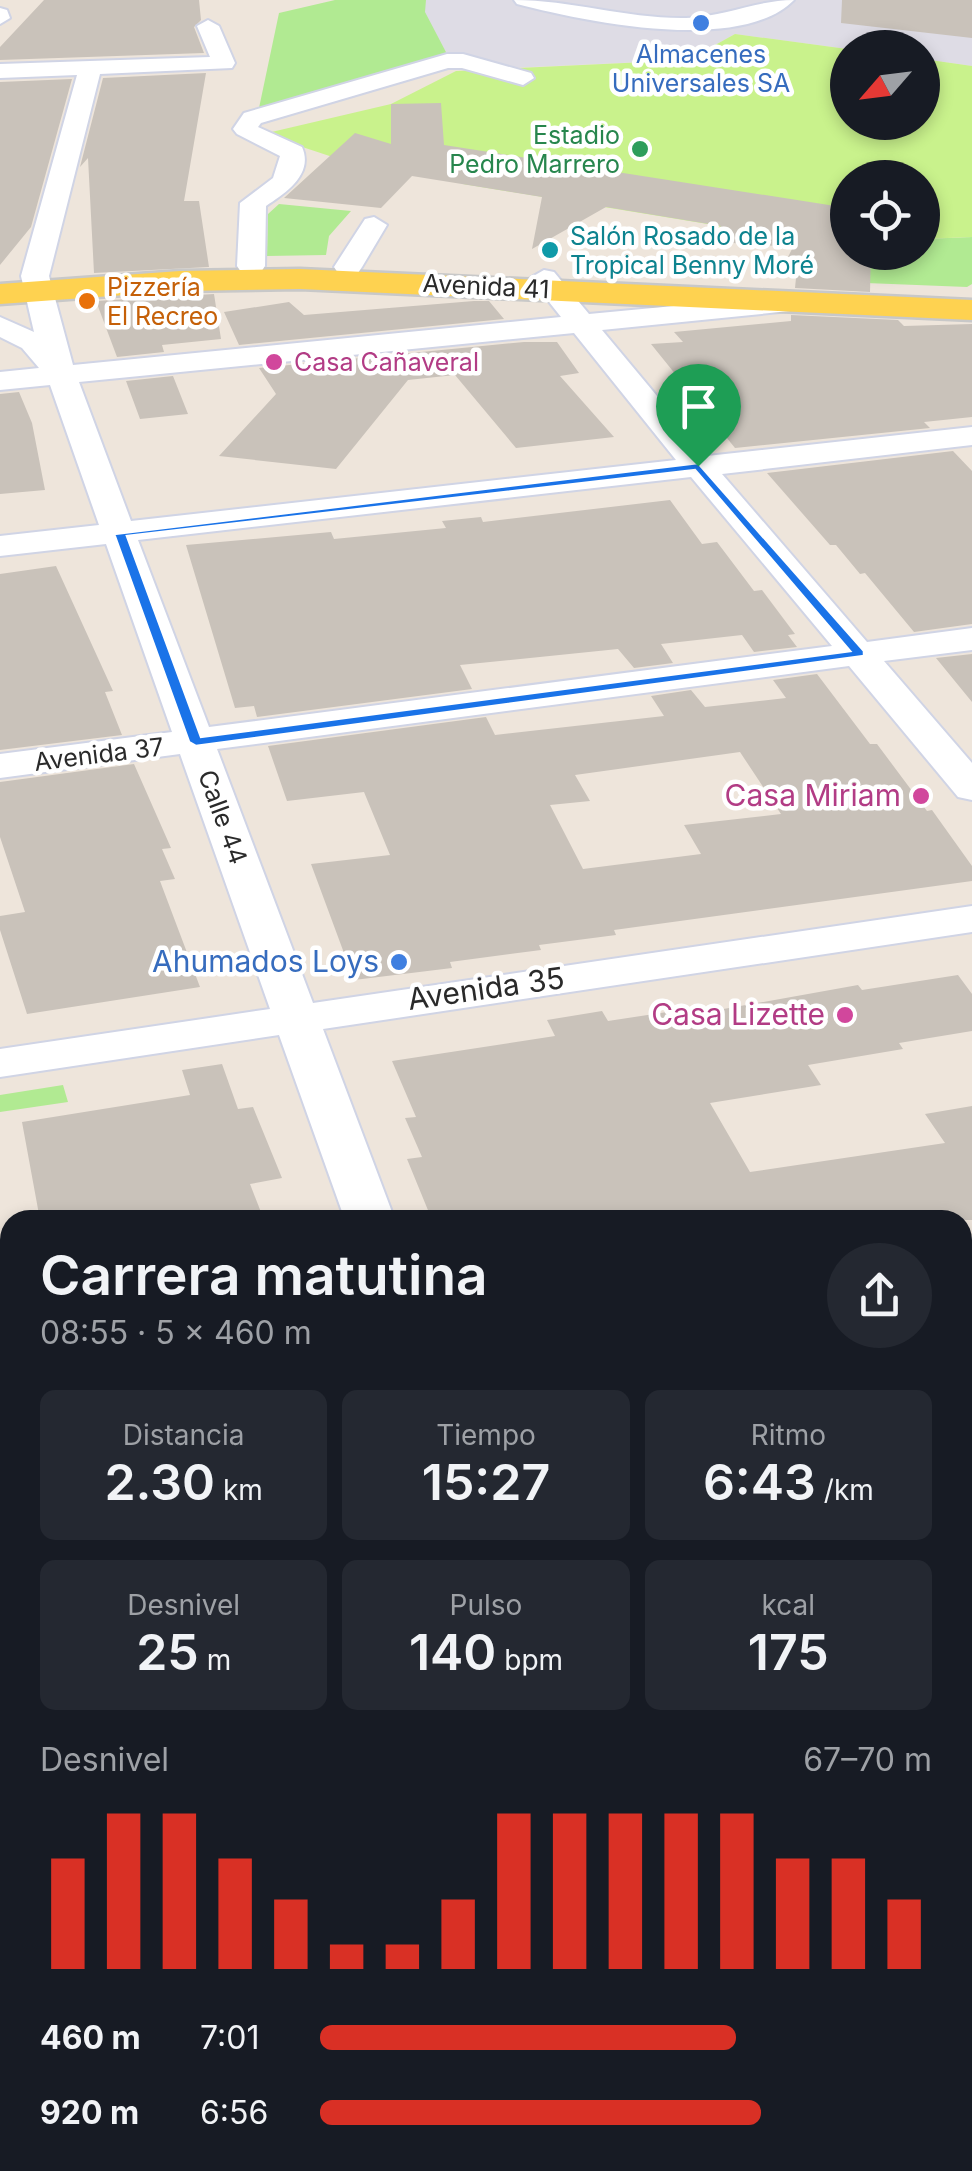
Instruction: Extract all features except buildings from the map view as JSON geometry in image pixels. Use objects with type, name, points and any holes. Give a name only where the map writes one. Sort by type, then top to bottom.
[{"type":"main road","name":"Avenida 41","points":[[0,294],[36,283],[250,266],[348,268],[803,302],[972,310]]},
{"type":"main road","name":"Avenida 41","points":[[0,279],[36,283],[300,279],[972,297]]},
{"type":"street","points":[[524,0],[673,24],[750,16],[784,0]]},
{"type":"street","points":[[0,71],[224,63],[208,26]]},
{"type":"street","points":[[250,266],[252,203],[285,182],[292,170],[293,152],[265,142],[246,129],[252,118],[447,60],[522,78]]},
{"type":"street","points":[[36,283],[90,68]]},
{"type":"street","points":[[348,268],[374,225]]},
{"type":"street","name":"Calle 44","points":[[36,283],[62,375],[366,1210]]},
{"type":"street","points":[[548,284],[972,788]]},
{"type":"street","points":[[0,381],[803,302]]},
{"type":"street","points":[[0,326],[32,342],[62,375]]},
{"type":"street","points":[[0,546],[972,436]]},
{"type":"street","name":"Avenida 37","points":[[0,766],[972,639]]},
{"type":"street","name":"Avenida 35","points":[[0,1064],[972,919]]},
{"type":"shaded area","name":"Almacenes Universales SA","points":[[426,0],[972,0],[972,66],[940,61],[940,30],[830,30],[830,47],[735,34],[688,60],[509,68],[447,54],[424,12]]},
{"type":"green space","points":[[335,0],[426,0],[425,12],[447,54],[259,108],[279,13]]},
{"type":"green space","name":"Estadio Pedro Marrero","points":[[735,34],[830,47],[830,140],[940,140],[940,61],[972,66],[972,237],[940,238],[940,160],[830,160],[830,249],[708,236],[720,226],[463,184],[476,172],[378,172],[263,134],[391,104],[456,71],[688,60]]},
{"type":"green space","points":[[279,204],[351,211],[329,236],[326,255],[267,256],[268,214]]},
{"type":"green space","points":[[972,237],[972,284],[967,287],[866,283],[868,270],[940,270],[940,238]]},
{"type":"green space","points":[[63,1085],[68,1102],[0,1112],[0,1095]]},
{"type":"place","name":"Almacenes Universales SA","points":[[701,23]]},
{"type":"place","name":"Estadio Pedro Marrero","points":[[640,149]]},
{"type":"place","name":"Salón Rosado de la Tropical Benny Moré","points":[[550,250]]},
{"type":"place","name":"Pizzería El Recreo","points":[[87,301]]},
{"type":"place","name":"Casa Cañaveral","points":[[274,362]]},
{"type":"place","name":"Casa Miriam","points":[[921,796]]},
{"type":"place","name":"Ahumados Loys","points":[[399,962]]},
{"type":"place","name":"Casa Lizette","points":[[845,1015]]},
{"type":"route","points":[[698,466],[859,654],[196,742],[120,534],[278,515],[698,466]]}]
